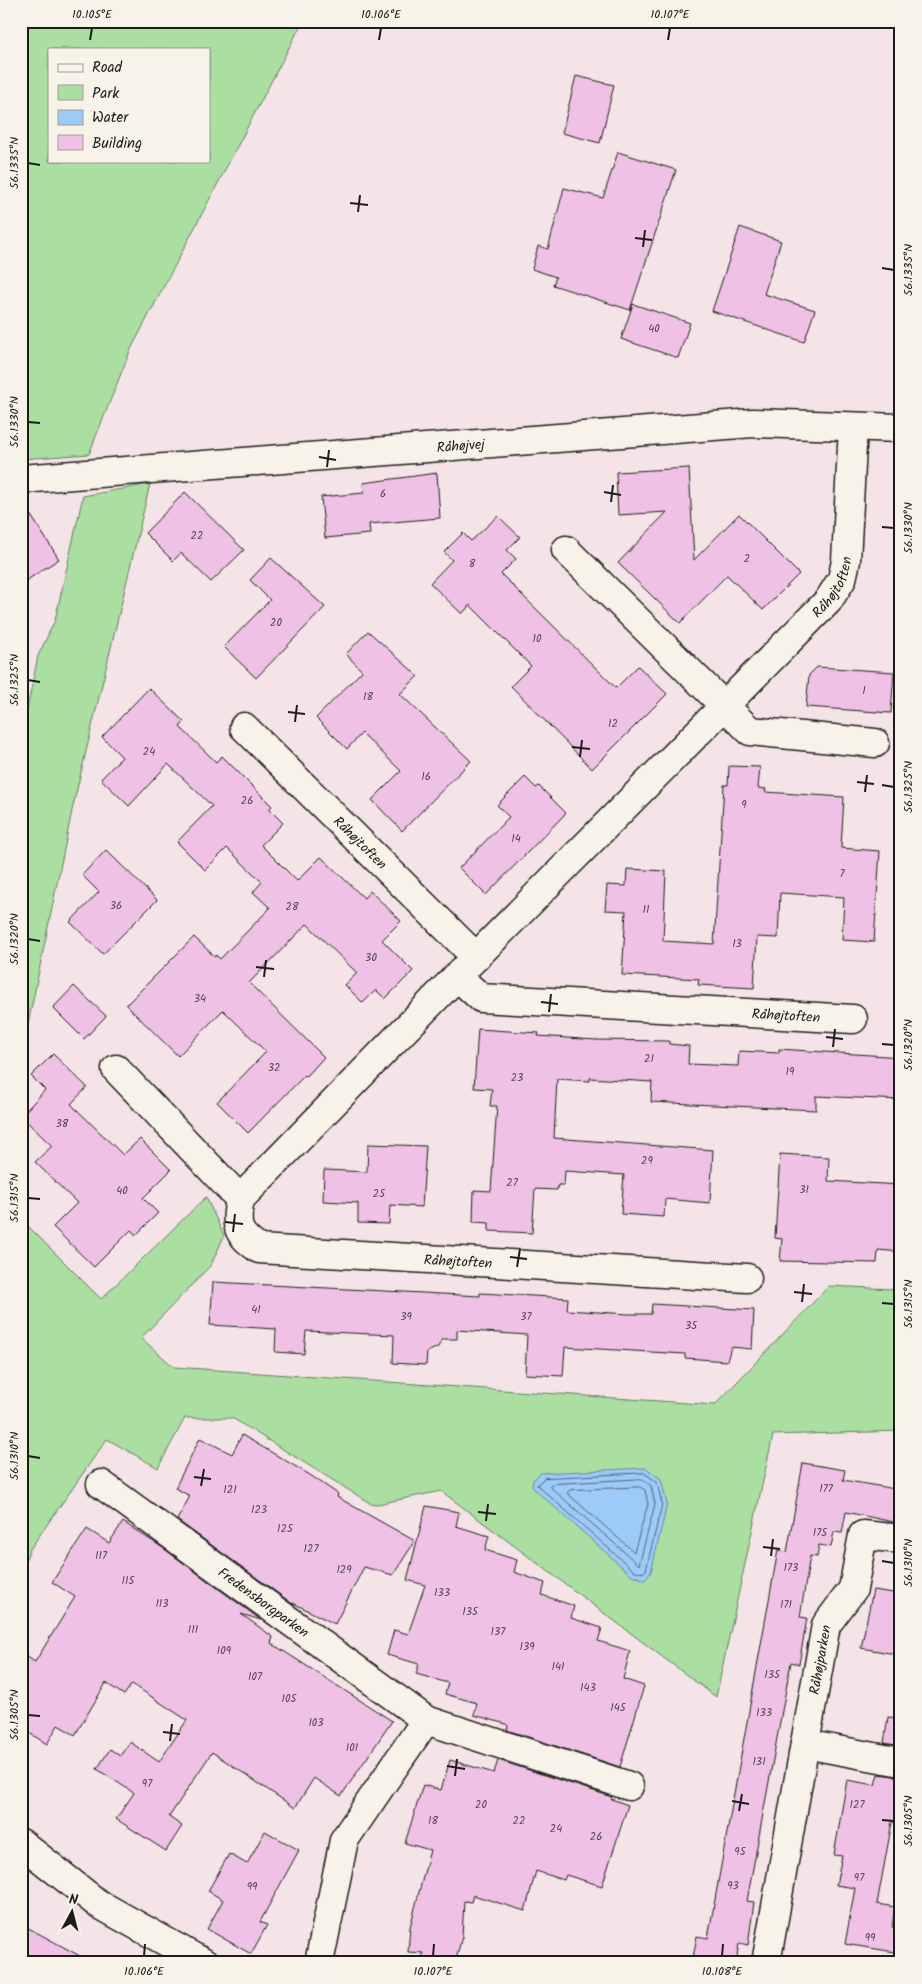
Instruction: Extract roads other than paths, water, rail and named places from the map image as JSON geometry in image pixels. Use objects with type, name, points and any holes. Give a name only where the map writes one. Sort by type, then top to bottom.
[{"type":"street","name":"Råhøjvej","points":[[21,479],[753,423],[901,428]]},
{"type":"street","name":"Råhøjtoften","points":[[747,1278],[259,1249],[243,1238],[236,1222],[240,1200],[456,976],[828,601],[842,579],[846,561],[853,427]]},
{"type":"street","points":[[566,550],[750,731],[876,743]]},
{"type":"street","name":"Råhøjtoften","points":[[244,727],[476,957]]},
{"type":"street","name":"Råhøjtoften","points":[[456,976],[481,998],[852,1019]]},
{"type":"street","points":[[116,1069],[240,1200]]},
{"type":"street","name":"Fredensborgparken","points":[[101,1484],[426,1720],[629,1786]]},
{"type":"street","name":"Råhøjparken","points":[[766,1963],[826,1625],[853,1589],[864,1535],[901,1539]]},
{"type":"street","points":[[319,1963],[344,1840],[426,1720]]},
{"type":"street","points":[[805,1744],[901,1762]]},
{"type":"street","points":[[21,1843],[96,1904],[204,1963]]},
{"type":"water","points":[[646,1468],[661,1479],[667,1504],[651,1572],[645,1580],[630,1574],[532,1487],[533,1480],[541,1473]]}]
